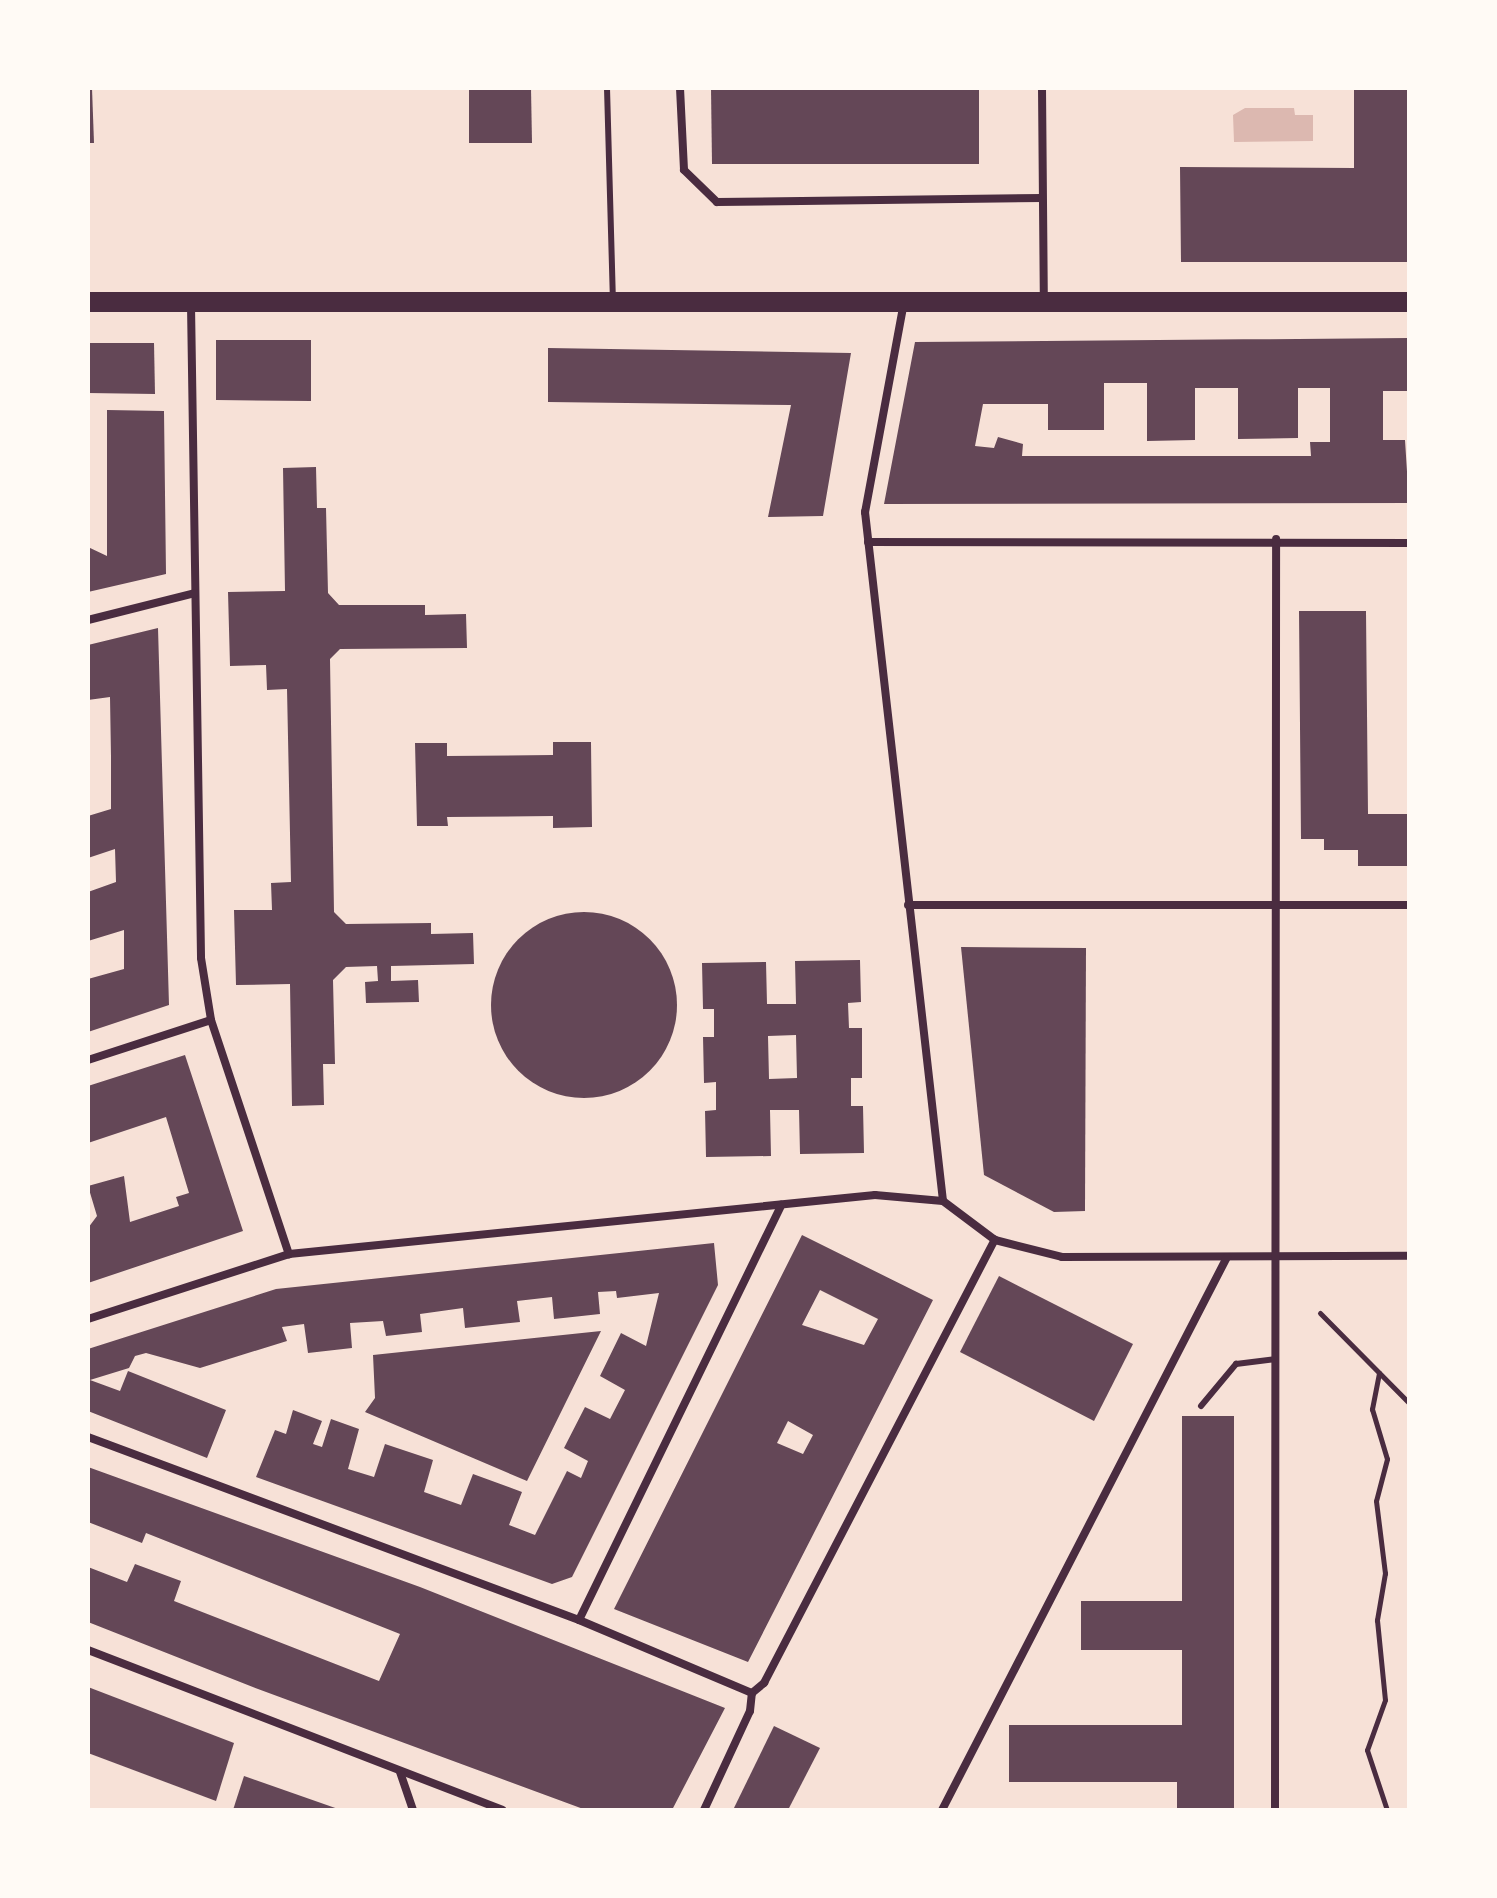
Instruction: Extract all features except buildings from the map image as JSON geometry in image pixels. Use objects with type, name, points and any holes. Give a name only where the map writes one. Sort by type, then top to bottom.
[{"type":"main road","points":[[88,302],[613,297],[1409,302]]},
{"type":"street","points":[[680,88],[684,170],[717,202],[1042,198]]},
{"type":"street","points":[[1042,88],[1044,301]]},
{"type":"street","points":[[905,300],[866,491],[868,542],[943,1201]]},
{"type":"street","points":[[191,301],[201,958],[211,1020],[289,1254]]},
{"type":"street","points":[[868,542],[1276,539],[1409,543]]},
{"type":"street","points":[[1275,1810],[1276,539]]},
{"type":"street","points":[[88,620],[195,593]]},
{"type":"street","points":[[908,905],[1409,905]]},
{"type":"street","points":[[88,1060],[211,1020]]},
{"type":"street","points":[[88,1319],[289,1254],[875,1195],[943,1201],[995,1240],[1062,1257],[1409,1256]]},
{"type":"street","points":[[579,1620],[781,1205]]},
{"type":"street","points":[[704,1810],[750,1711],[752,1693],[764,1683],[995,1240]]},
{"type":"street","points":[[942,1810],[1227,1257]]},
{"type":"street","points":[[88,1437],[579,1620],[752,1693]]},
{"type":"street","points":[[88,1650],[502,1810]]},
{"type":"street","points":[[400,1772],[413,1810]]},
{"type":"lane","points":[[607,88],[613,297]]},
{"type":"lane","points":[[1201,1406],[1236,1364],[1275,1359]]},
{"type":"path","points":[[1320,1313],[1409,1403]]},
{"type":"path","points":[[1379,1373],[1372,1409],[1387,1459],[1376,1501],[1385,1573],[1377,1620],[1385,1700],[1367,1750],[1387,1810]]},
{"type":"shaded area","points":[[1245,108],[1294,108],[1295,115],[1313,115],[1313,141],[1234,142],[1233,115]]}]
